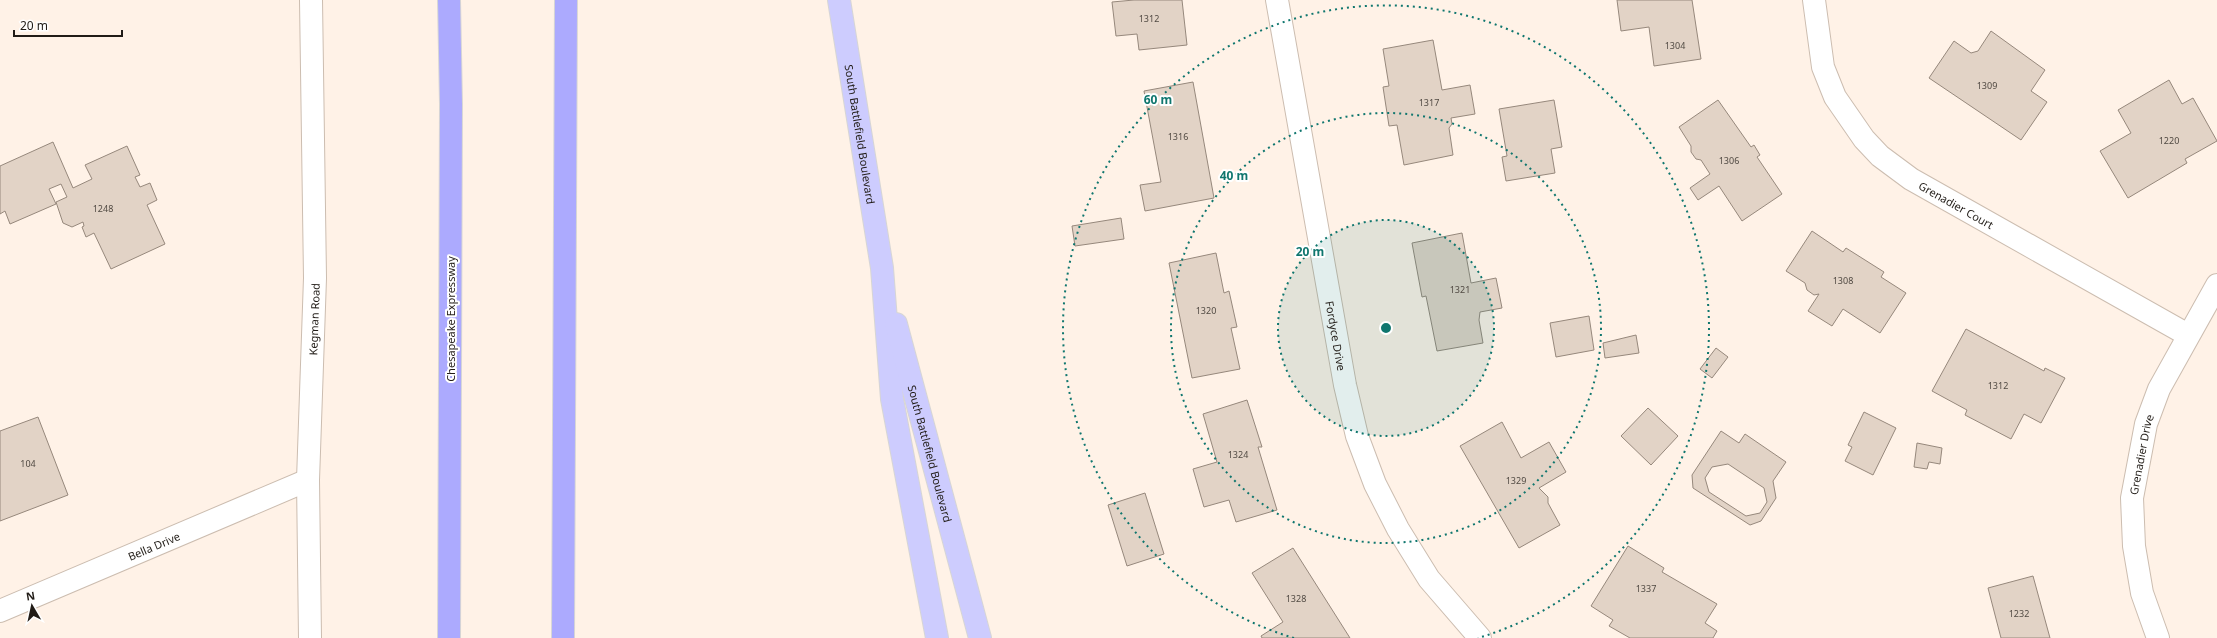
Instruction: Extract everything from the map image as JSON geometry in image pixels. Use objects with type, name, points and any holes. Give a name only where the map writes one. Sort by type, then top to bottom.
[{"type":"highway","name":"Chesapeake Expressway","points":[[449,0],[451,104],[449,638]]},
{"type":"highway","points":[[563,638],[566,0]]},
{"type":"main road","name":"South Battlefield Boulevard","points":[[839,0],[845,47],[882,268],[892,399],[937,638]]},
{"type":"main road","name":"South Battlefield Boulevard","points":[[882,268],[980,638]]},
{"type":"street","name":"Kegman Road","points":[[310,638],[308,480],[315,278],[311,0]]},
{"type":"street","name":"Fordyce Drive","points":[[1277,0],[1346,385],[1357,436],[1375,484],[1398,529],[1429,579],[1480,638]]},
{"type":"street","name":"Grenadier Court","points":[[1814,0],[1823,67],[1835,97],[1864,139],[1880,156],[1910,179],[2188,335]]},
{"type":"street","name":"Grenadier Drive","points":[[2158,638],[2142,593],[2134,546],[2132,498],[2146,424],[2159,389],[2217,285]]},
{"type":"street","name":"Bella Drive","points":[[0,612],[308,480]]},
{"type":"building","points":[[1134,0],[1182,0],[1187,45],[1139,50],[1137,34],[1116,36],[1112,2]]},
{"type":"building","points":[[1617,0],[1692,0],[1701,59],[1654,66],[1649,27],[1621,31]]},
{"type":"building","points":[[1991,31],[2045,70],[2031,91],[2047,102],[2021,140],[1929,78],[1954,41],[1971,53],[1978,51]]},
{"type":"building","points":[[1433,40],[1442,90],[1470,85],[1475,114],[1451,118],[1452,124],[1449,128],[1453,155],[1404,165],[1397,125],[1389,126],[1383,87],[1389,86],[1383,49]]},
{"type":"building","points":[[2169,80],[2182,104],[2193,98],[2217,141],[2185,159],[2187,163],[2128,198],[2100,151],[2131,133],[2118,110]]},
{"type":"building","points":[[1193,82],[1214,198],[1145,211],[1140,185],[1161,182],[1144,91]]},
{"type":"building","points":[[1554,100],[1562,147],[1551,149],[1555,173],[1506,181],[1502,157],[1507,156],[1499,109]]},
{"type":"building","points":[[1718,100],[1751,147],[1754,145],[1760,155],[1757,157],[1782,194],[1742,221],[1719,186],[1698,200],[1690,188],[1710,174],[1701,160],[1696,159],[1691,152],[1691,146],[1679,127]]},
{"type":"building","points":[[53,142],[73,188],[92,179],[85,165],[127,146],[140,175],[135,177],[140,187],[150,183],[157,200],[147,205],[165,244],[111,269],[94,233],[86,237],[82,227],[84,226],[83,222],[72,227],[63,223],[56,202],[67,197],[61,184],[49,189],[56,204],[10,224],[5,211],[0,214],[0,166]]},
{"type":"building","points":[[1121,218],[1124,239],[1075,246],[1072,226]]},
{"type":"building","points":[[1812,231],[1843,252],[1846,248],[1884,272],[1881,277],[1906,293],[1880,333],[1843,309],[1832,326],[1808,311],[1819,294],[1814,295],[1807,290],[1805,283],[1786,271]]},
{"type":"building","points":[[1462,233],[1471,283],[1496,278],[1502,308],[1480,312],[1479,320],[1483,343],[1437,351],[1426,296],[1422,297],[1412,243]]},
{"type":"building","points":[[1216,253],[1224,293],[1229,291],[1237,327],[1231,328],[1240,369],[1192,378],[1169,263]]},
{"type":"building","points":[[1589,316],[1594,350],[1556,357],[1550,323]]},
{"type":"building","points":[[1966,329],[2044,371],[2045,368],[2065,378],[2041,423],[2024,414],[2011,439],[1965,415],[1967,410],[1932,391]]},
{"type":"building","points":[[1636,335],[1639,353],[1605,358],[1603,343]]},
{"type":"building","points":[[1716,348],[1728,357],[1712,378],[1700,369]]},
{"type":"building","points":[[1247,400],[1262,447],[1258,447],[1277,510],[1236,522],[1229,500],[1204,507],[1193,469],[1217,462],[1203,414]]},
{"type":"building","points":[[1648,408],[1678,436],[1651,465],[1621,436]]},
{"type":"building","points":[[1864,412],[1896,428],[1873,475],[1845,461],[1852,447],[1848,445]]},
{"type":"building","points":[[38,417],[68,495],[0,521],[0,431]]},
{"type":"building","points":[[1502,422],[1521,458],[1549,442],[1566,472],[1539,488],[1548,497],[1548,503],[1560,525],[1519,548],[1460,446]]},
{"type":"building","points":[[1721,431],[1739,443],[1745,434],[1786,462],[1773,481],[1776,498],[1761,521],[1750,525],[1693,488],[1692,475]],"holes":[[[1728,464],[1764,488],[1767,502],[1760,513],[1746,516],[1709,492],[1705,478],[1712,467]]]},
{"type":"building","points":[[1917,443],[1942,448],[1940,464],[1929,462],[1927,469],[1914,467]]},
{"type":"building","points":[[1145,493],[1164,554],[1127,566],[1108,505]]},
{"type":"building","points":[[1628,546],[1664,568],[1662,572],[1717,604],[1705,623],[1717,631],[1713,638],[1630,638],[1609,626],[1613,620],[1591,606]]},
{"type":"building","points":[[1293,548],[1350,638],[1262,638],[1261,636],[1283,622],[1252,573]]},
{"type":"building","points":[[2033,576],[2050,638],[2001,638],[1988,588]]}]
